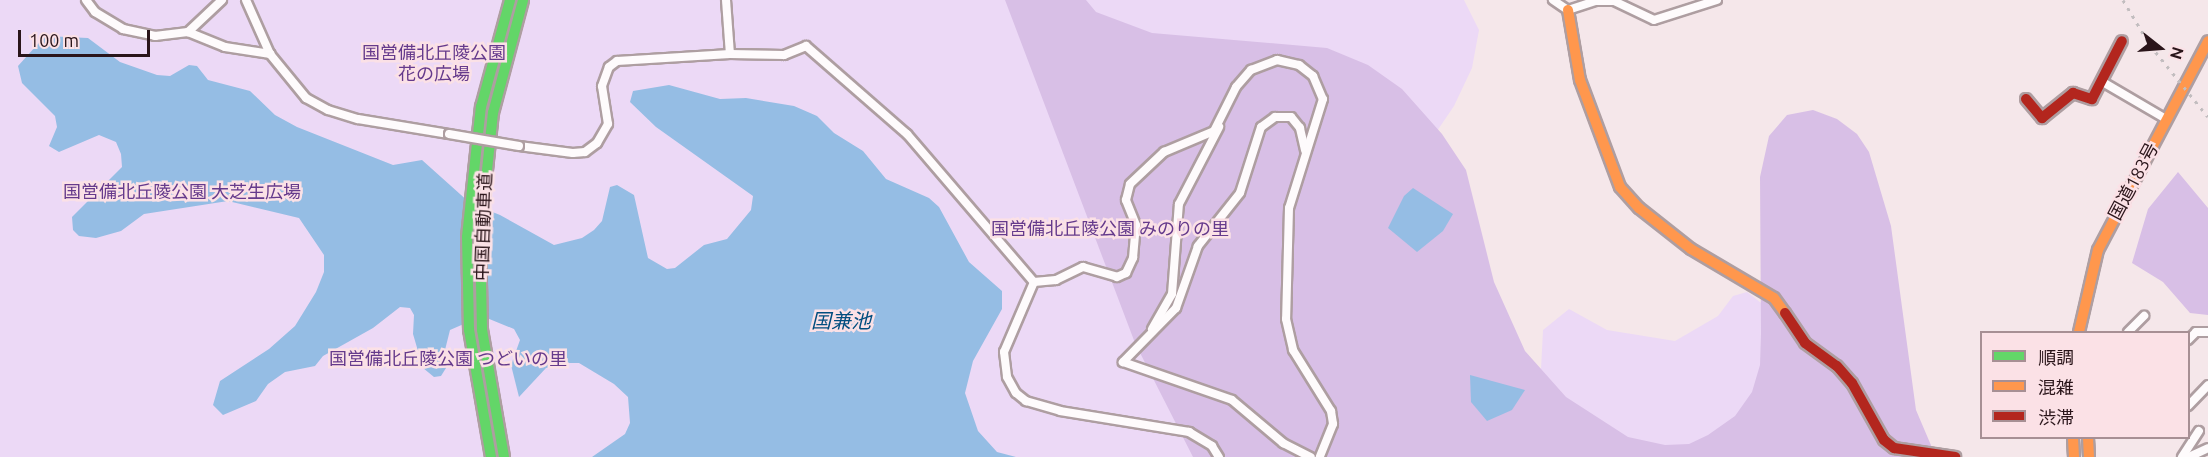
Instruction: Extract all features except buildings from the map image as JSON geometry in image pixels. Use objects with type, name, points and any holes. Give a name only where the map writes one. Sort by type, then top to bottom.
[{"type":"main road","name":"中国自動車道","points":[[491,457],[469,330],[469,190],[481,106],[510,0]]},
{"type":"main road","name":"中国自動車道","points":[[504,457],[482,330],[482,191],[493,113],[523,0]]},
{"type":"main road","points":[[1568,10],[1580,80],[1612,174],[1620,187],[1639,208],[1691,249],[1774,298],[1805,343],[1837,366],[1852,383],[1884,440],[1894,448],[1955,457]]},
{"type":"main road","points":[[2026,99],[2042,118],[2073,93],[2092,99],[2122,41]]},
{"type":"main road","name":"国道183号","points":[[2079,331],[2098,250],[2208,41]]},
{"type":"main road","points":[[2073,439],[2074,457]]},
{"type":"main road","points":[[2088,439],[2089,457]]},
{"type":"street","points":[[86,0],[95,12],[123,29],[155,36],[188,32],[225,47],[270,54]]},
{"type":"street","points":[[188,32],[222,0]]},
{"type":"street","points":[[246,0],[270,54],[306,98],[328,110],[449,134],[573,153],[585,152],[597,143],[608,124],[602,86],[609,67],[617,61],[730,54],[784,55],[806,46],[907,134],[1034,282]]},
{"type":"street","points":[[726,0],[730,54]]},
{"type":"street","points":[[1553,0],[1568,10],[1596,1],[1614,1],[1654,20],[1717,0]]},
{"type":"street","points":[[1311,457],[1283,443],[1232,400],[1123,362],[1150,331],[1172,294],[1179,204],[1245,75],[1268,61],[1292,62],[1313,76],[1323,99],[1318,123],[1305,153],[1289,208],[1286,319],[1293,350],[1331,411],[1333,424],[1320,457]]},
{"type":"street","points":[[2101,81],[2166,119]]},
{"type":"street","points":[[1150,331],[1161,327],[1176,308],[1198,246],[1240,194],[1261,127],[1275,117],[1291,117],[1303,134],[1305,153]]},
{"type":"street","points":[[1034,282],[1056,280],[1083,267],[1117,278],[1126,273],[1133,258],[1136,225],[1126,200],[1130,184],[1164,152],[1194,141],[1220,126]]},
{"type":"street","points":[[1034,282],[1004,351],[1007,377],[1016,393],[1026,401],[1060,411],[1189,432],[1212,446],[1219,457]]},
{"type":"street","points":[[2130,331],[2144,316]]},
{"type":"street","points":[[2190,338],[2196,332],[2208,332]]},
{"type":"street","points":[[2190,404],[2208,385]]},
{"type":"street","points":[[2182,457],[2199,431]]},
{"type":"street","points":[[2189,457],[2208,448]]},
{"type":"green space","name":"国営備北丘陵公園 みのりの里","points":[[0,0],[1464,0],[1479,30],[1472,68],[1454,106],[1376,221],[1541,369],[1543,330],[1569,309],[1607,330],[1675,341],[1718,316],[1733,296],[1747,292],[1783,320],[1865,457],[0,457]]},
{"type":"green space","points":[[1005,0],[1086,0],[1096,12],[1152,33],[1327,48],[1368,65],[1402,89],[1442,134],[1466,170],[1494,282],[1525,351],[1566,397],[1628,437],[1665,445],[1689,444],[1708,435],[1735,416],[1752,392],[1760,365],[1760,177],[1769,136],[1787,115],[1813,110],[1837,119],[1857,134],[1869,152],[1891,226],[1916,410],[1936,457],[1193,457],[1135,343]]},
{"type":"green space","points":[[2178,172],[2208,208],[2208,315],[2190,313],[2163,282],[2132,263],[2148,209]]},
{"type":"water","name":"国兼池","points":[[45,36],[88,38],[120,62],[157,75],[170,76],[189,65],[197,66],[208,80],[250,91],[275,115],[297,127],[393,165],[422,160],[470,203],[500,215],[554,245],[582,238],[594,230],[602,221],[610,187],[617,185],[634,195],[648,258],[667,269],[675,268],[704,245],[727,239],[751,210],[753,196],[656,127],[630,102],[633,91],[669,85],[720,99],[746,98],[794,106],[817,116],[834,133],[863,151],[886,179],[929,198],[939,207],[969,262],[1002,291],[1002,309],[973,361],[965,393],[978,431],[997,452],[1016,457],[592,457],[625,434],[630,423],[628,397],[614,384],[579,363],[569,363],[546,368],[519,397],[511,365],[520,340],[514,329],[482,316],[450,330],[444,354],[446,368],[441,376],[434,377],[423,368],[413,334],[414,315],[410,308],[400,307],[373,328],[323,356],[315,366],[285,372],[268,384],[256,401],[223,415],[213,405],[220,381],[269,349],[295,326],[316,292],[324,272],[324,255],[299,218],[228,201],[144,214],[121,231],[96,238],[79,236],[73,230],[72,217],[122,167],[121,154],[116,142],[99,135],[59,152],[49,146],[57,127],[55,116],[22,83],[18,66]]},
{"type":"water","points":[[1413,188],[1453,214],[1443,231],[1417,252],[1388,228],[1404,196]]},
{"type":"water","points":[[1470,375],[1525,390],[1512,410],[1487,421],[1471,402]]},
{"type":"railway","points":[[2123,0],[2150,45],[2208,117]]},
{"type":"traffic: fast","points":[[491,457],[469,330],[467,237],[481,107],[510,0]]},
{"type":"traffic: fast","points":[[504,457],[482,330],[480,238],[493,113],[523,0]]},
{"type":"traffic: slow","points":[[1568,10],[1580,80],[1620,187],[1639,208],[1691,249],[1774,298],[1785,313]]},
{"type":"traffic: slow","points":[[2079,331],[2098,250],[2208,41]]},
{"type":"traffic: slow","points":[[2073,439],[2074,457]]},
{"type":"traffic: slow","points":[[2088,439],[2089,457]]},
{"type":"traffic: jam","points":[[2026,99],[2042,118],[2073,93],[2092,99],[2122,41]]},
{"type":"traffic: jam","points":[[1785,313],[1805,343],[1837,366],[1852,383],[1884,440],[1894,448],[1955,457]]},
{"type":"park label","name":"国営備北丘陵公園 花の広場","points":[[434,63]]},
{"type":"park label","name":"国営備北丘陵公園 大芝生広場","points":[[182,191]]},
{"type":"park label","name":"国営備北丘陵公園 つどいの里","points":[[448,358]]}]
